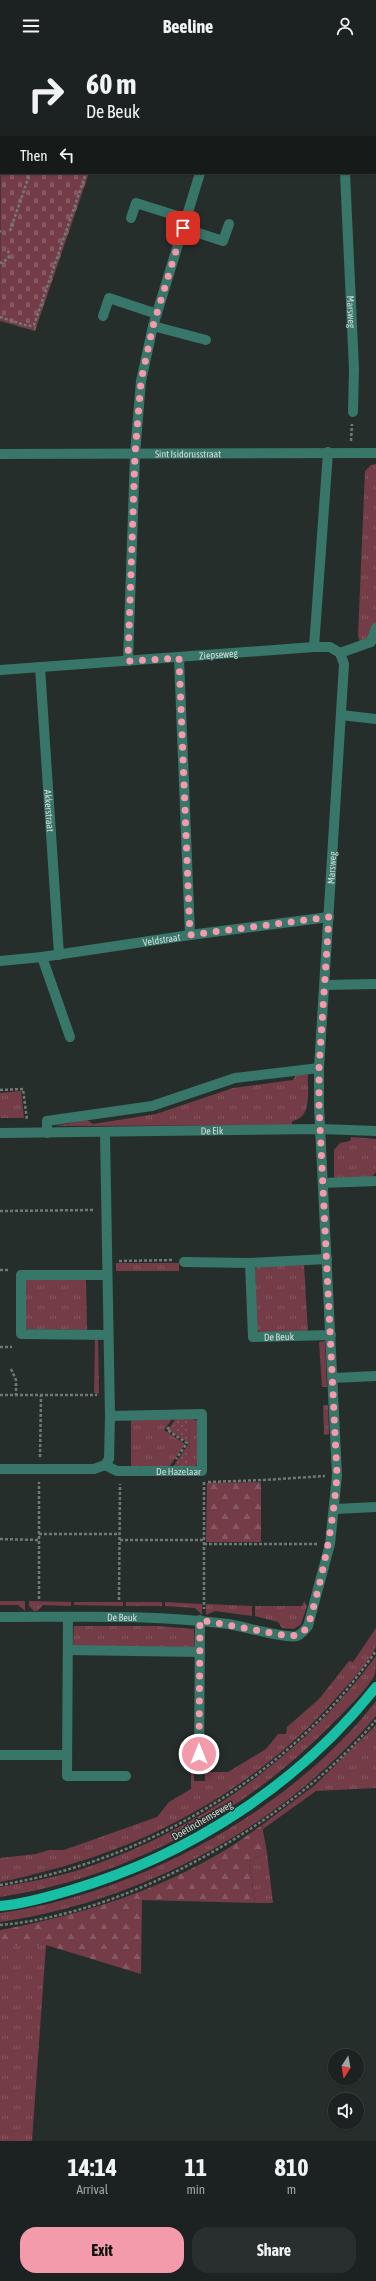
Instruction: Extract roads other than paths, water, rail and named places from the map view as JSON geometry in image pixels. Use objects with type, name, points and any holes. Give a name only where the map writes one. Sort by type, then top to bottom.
[{"type":"main road","name":"Doetinchemseweg","points":[[0,1906],[47,1897],[90,1884],[141,1865],[198,1838],[264,1795],[299,1767],[328,1741],[358,1710],[376,1687]]},
{"type":"street","points":[[128,661],[135,454],[141,381],[153,326],[200,174]]},
{"type":"street","name":"Marsweg","points":[[344,174],[354,369],[353,412]]},
{"type":"street","points":[[131,218],[136,203],[185,223],[223,241],[229,224]]},
{"type":"street","points":[[103,316],[109,298],[157,314]]},
{"type":"street","points":[[153,326],[206,340]]},
{"type":"street","name":"Sint Isidorusstraat","points":[[0,454],[351,451],[376,453]]},
{"type":"street","points":[[314,647],[328,452]]},
{"type":"street","points":[[340,653],[371,642],[376,628]]},
{"type":"street","name":"Ziepseweg","points":[[0,670],[314,647],[330,647],[340,653]]},
{"type":"street","name":"Marsweg","points":[[320,1130],[319,1068],[326,985],[344,664],[340,653]]},
{"type":"street","points":[[179,658],[190,935]]},
{"type":"street","name":"Akkerstraat","points":[[40,668],[59,955]]},
{"type":"street","points":[[341,715],[376,719]]},
{"type":"street","name":"Veldstraat","points":[[0,961],[59,955],[190,935],[329,917]]},
{"type":"street","points":[[42,957],[70,1037]]},
{"type":"street","points":[[326,985],[376,984]]},
{"type":"street","points":[[47,1133],[47,1121],[152,1106],[235,1078],[319,1068]]},
{"type":"street","name":"De Eik","points":[[0,1133],[320,1130],[376,1131]]},
{"type":"street","name":"De Beuk","points":[[0,1617],[200,1620],[288,1636],[296,1636],[304,1632],[308,1626],[316,1601],[330,1544],[337,1475],[320,1130]]},
{"type":"street","points":[[0,1469],[94,1469],[105,1465],[110,1453],[105,1133]]},
{"type":"street","points":[[323,1183],[376,1181]]},
{"type":"street","points":[[184,1262],[250,1263],[327,1259]]},
{"type":"street","name":"De Beuk","points":[[250,1263],[253,1337],[331,1335]]},
{"type":"street","points":[[107,1275],[21,1275],[21,1334],[108,1335]]},
{"type":"street","points":[[333,1378],[376,1376]]},
{"type":"street","name":"De Hazelaar","points":[[105,1465],[110,1469],[120,1471],[202,1471],[202,1414],[110,1416]]},
{"type":"street","points":[[334,1509],[376,1507]]},
{"type":"street","points":[[68,1617],[67,1776],[126,1776]]},
{"type":"street","points":[[199,1769],[200,1620]]},
{"type":"street","points":[[68,1650],[200,1652]]},
{"type":"street","points":[[0,1755],[67,1755]]}]
